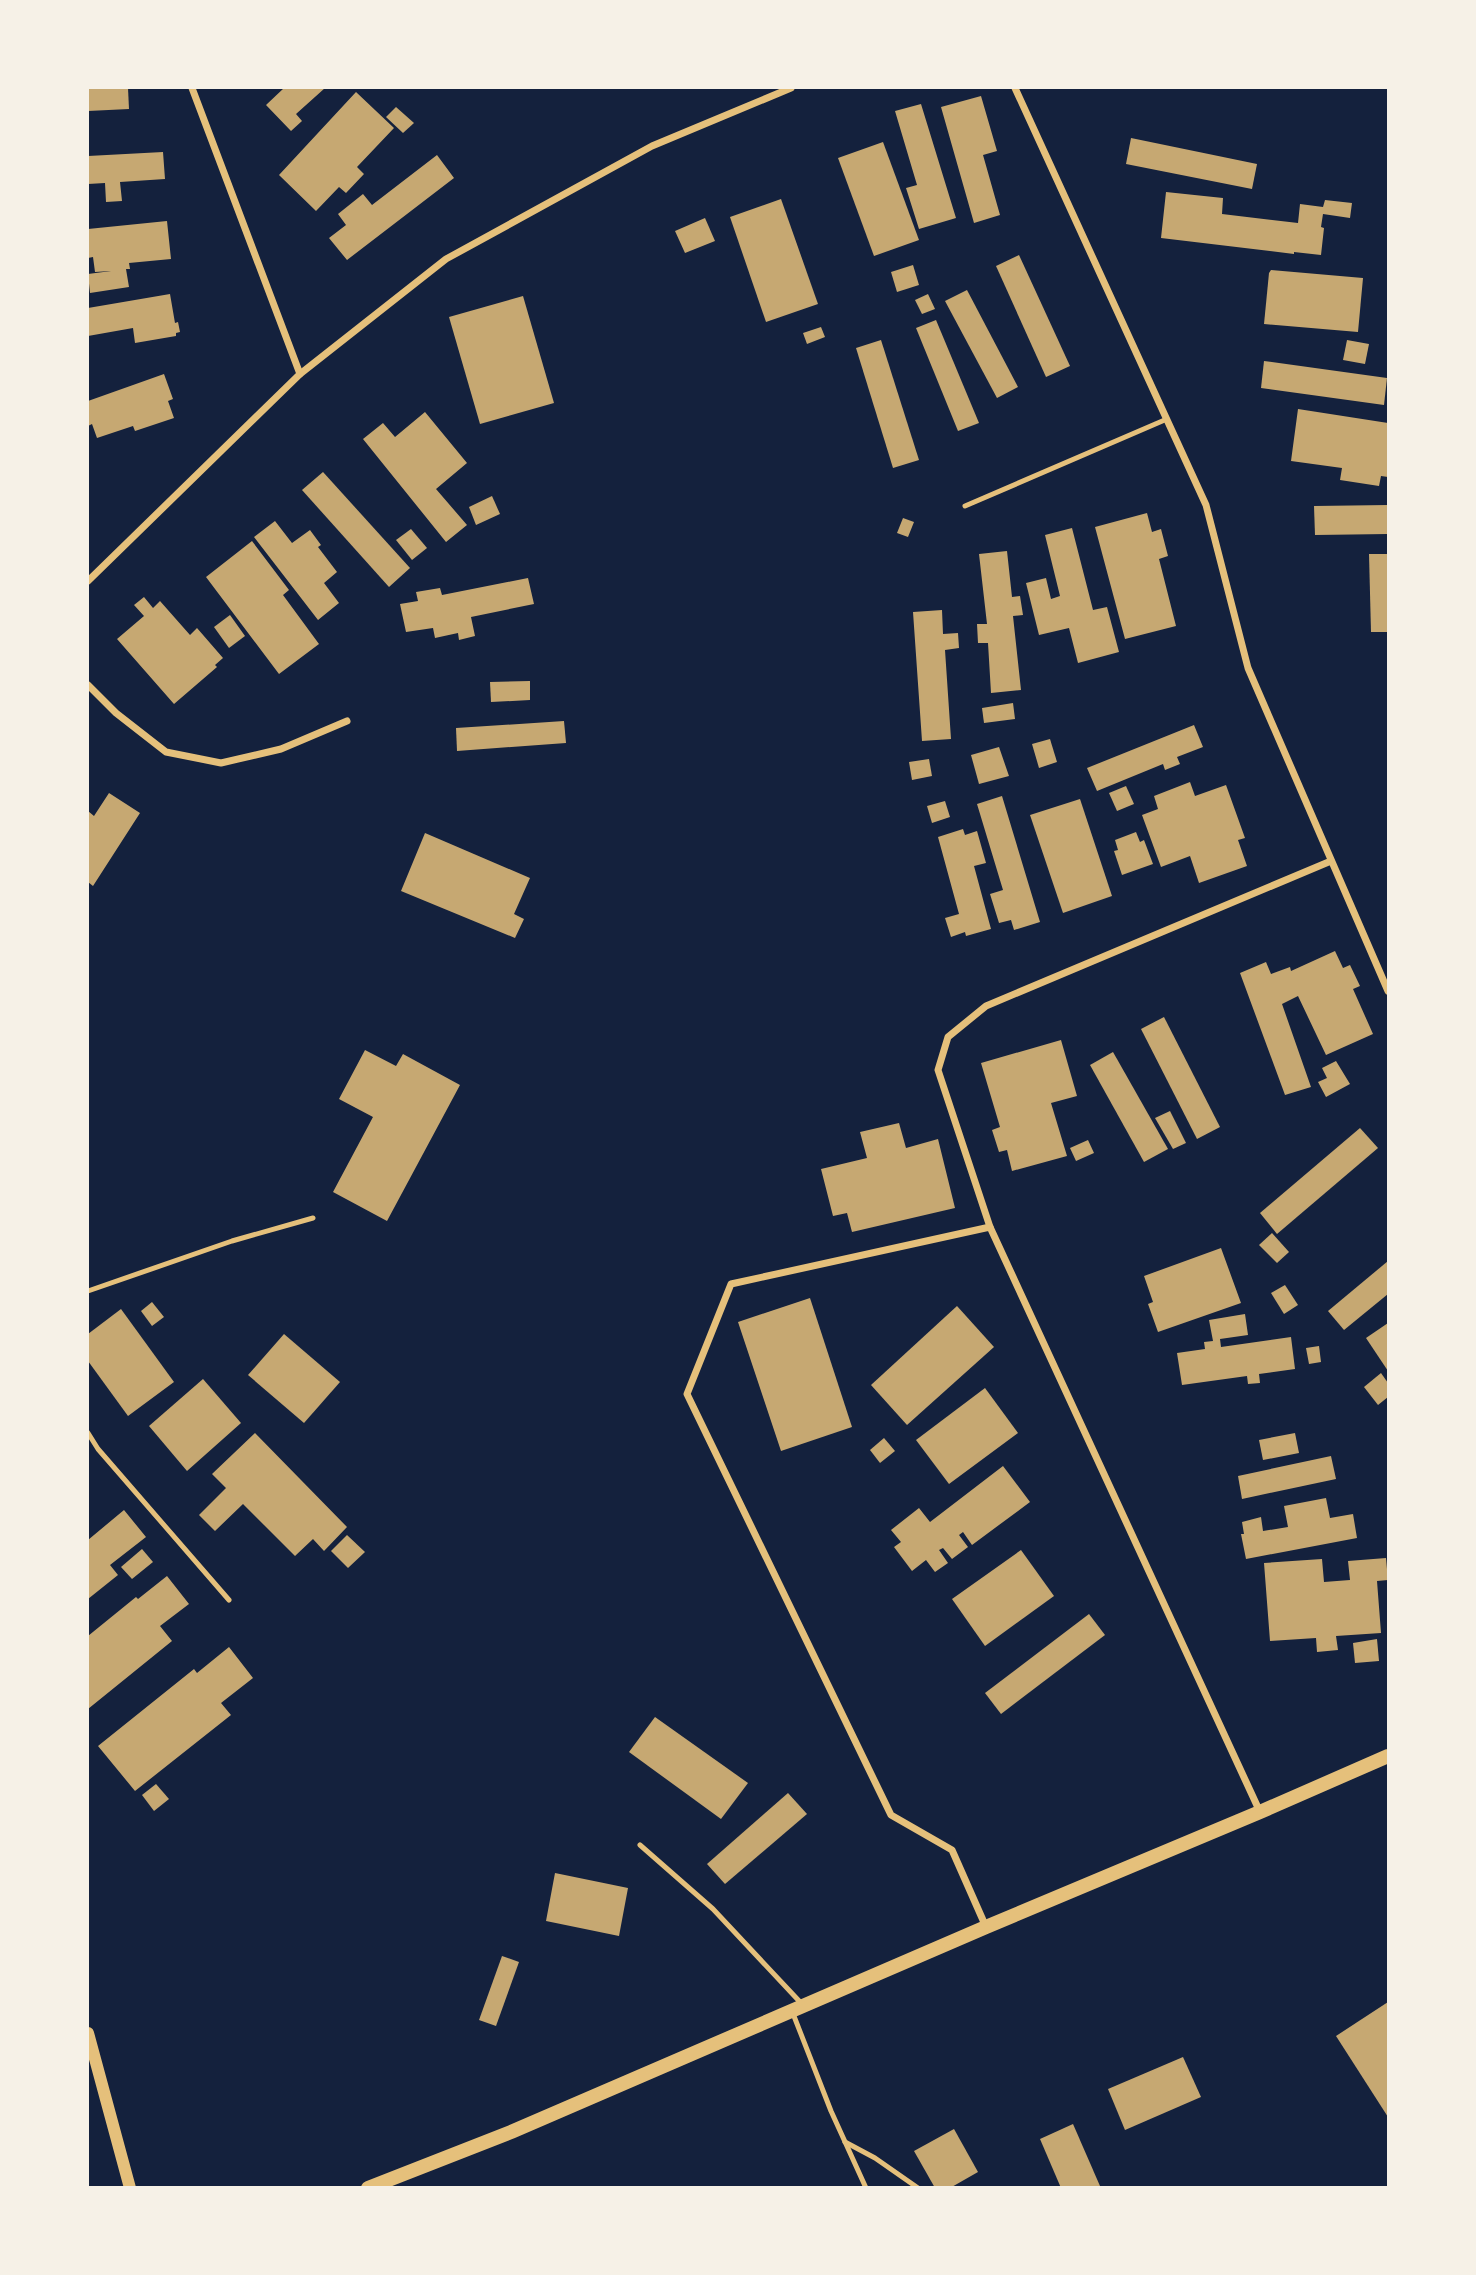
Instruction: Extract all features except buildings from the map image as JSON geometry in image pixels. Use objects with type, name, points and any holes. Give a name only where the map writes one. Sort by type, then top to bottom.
[{"type":"main road","points":[[368,2188],[511,2132],[1388,1756]]},
{"type":"street","points":[[192,88],[300,374]]},
{"type":"street","points":[[88,581],[300,374],[446,259],[652,146],[791,88]]},
{"type":"street","points":[[1015,88],[1206,505],[1248,668],[1388,991]]},
{"type":"street","points":[[88,685],[116,713],[166,752],[221,763],[281,749],[347,721]]},
{"type":"street","points":[[1259,1812],[990,1227],[937,1070],[948,1037],[986,1006],[1331,861]]},
{"type":"street","points":[[986,1927],[953,1850],[891,1815],[687,1394],[732,1284],[990,1227]]},
{"type":"street","points":[[88,2033],[130,2188]]},
{"type":"lane","points":[[965,506],[1167,419]]},
{"type":"lane","points":[[88,1291],[232,1241],[313,1218]]},
{"type":"lane","points":[[88,1433],[98,1449],[229,1600]]},
{"type":"lane","points":[[640,1844],[713,1909],[798,2008],[845,2142],[866,2188]]},
{"type":"lane","points":[[845,2142],[875,2158],[918,2188]]}]
